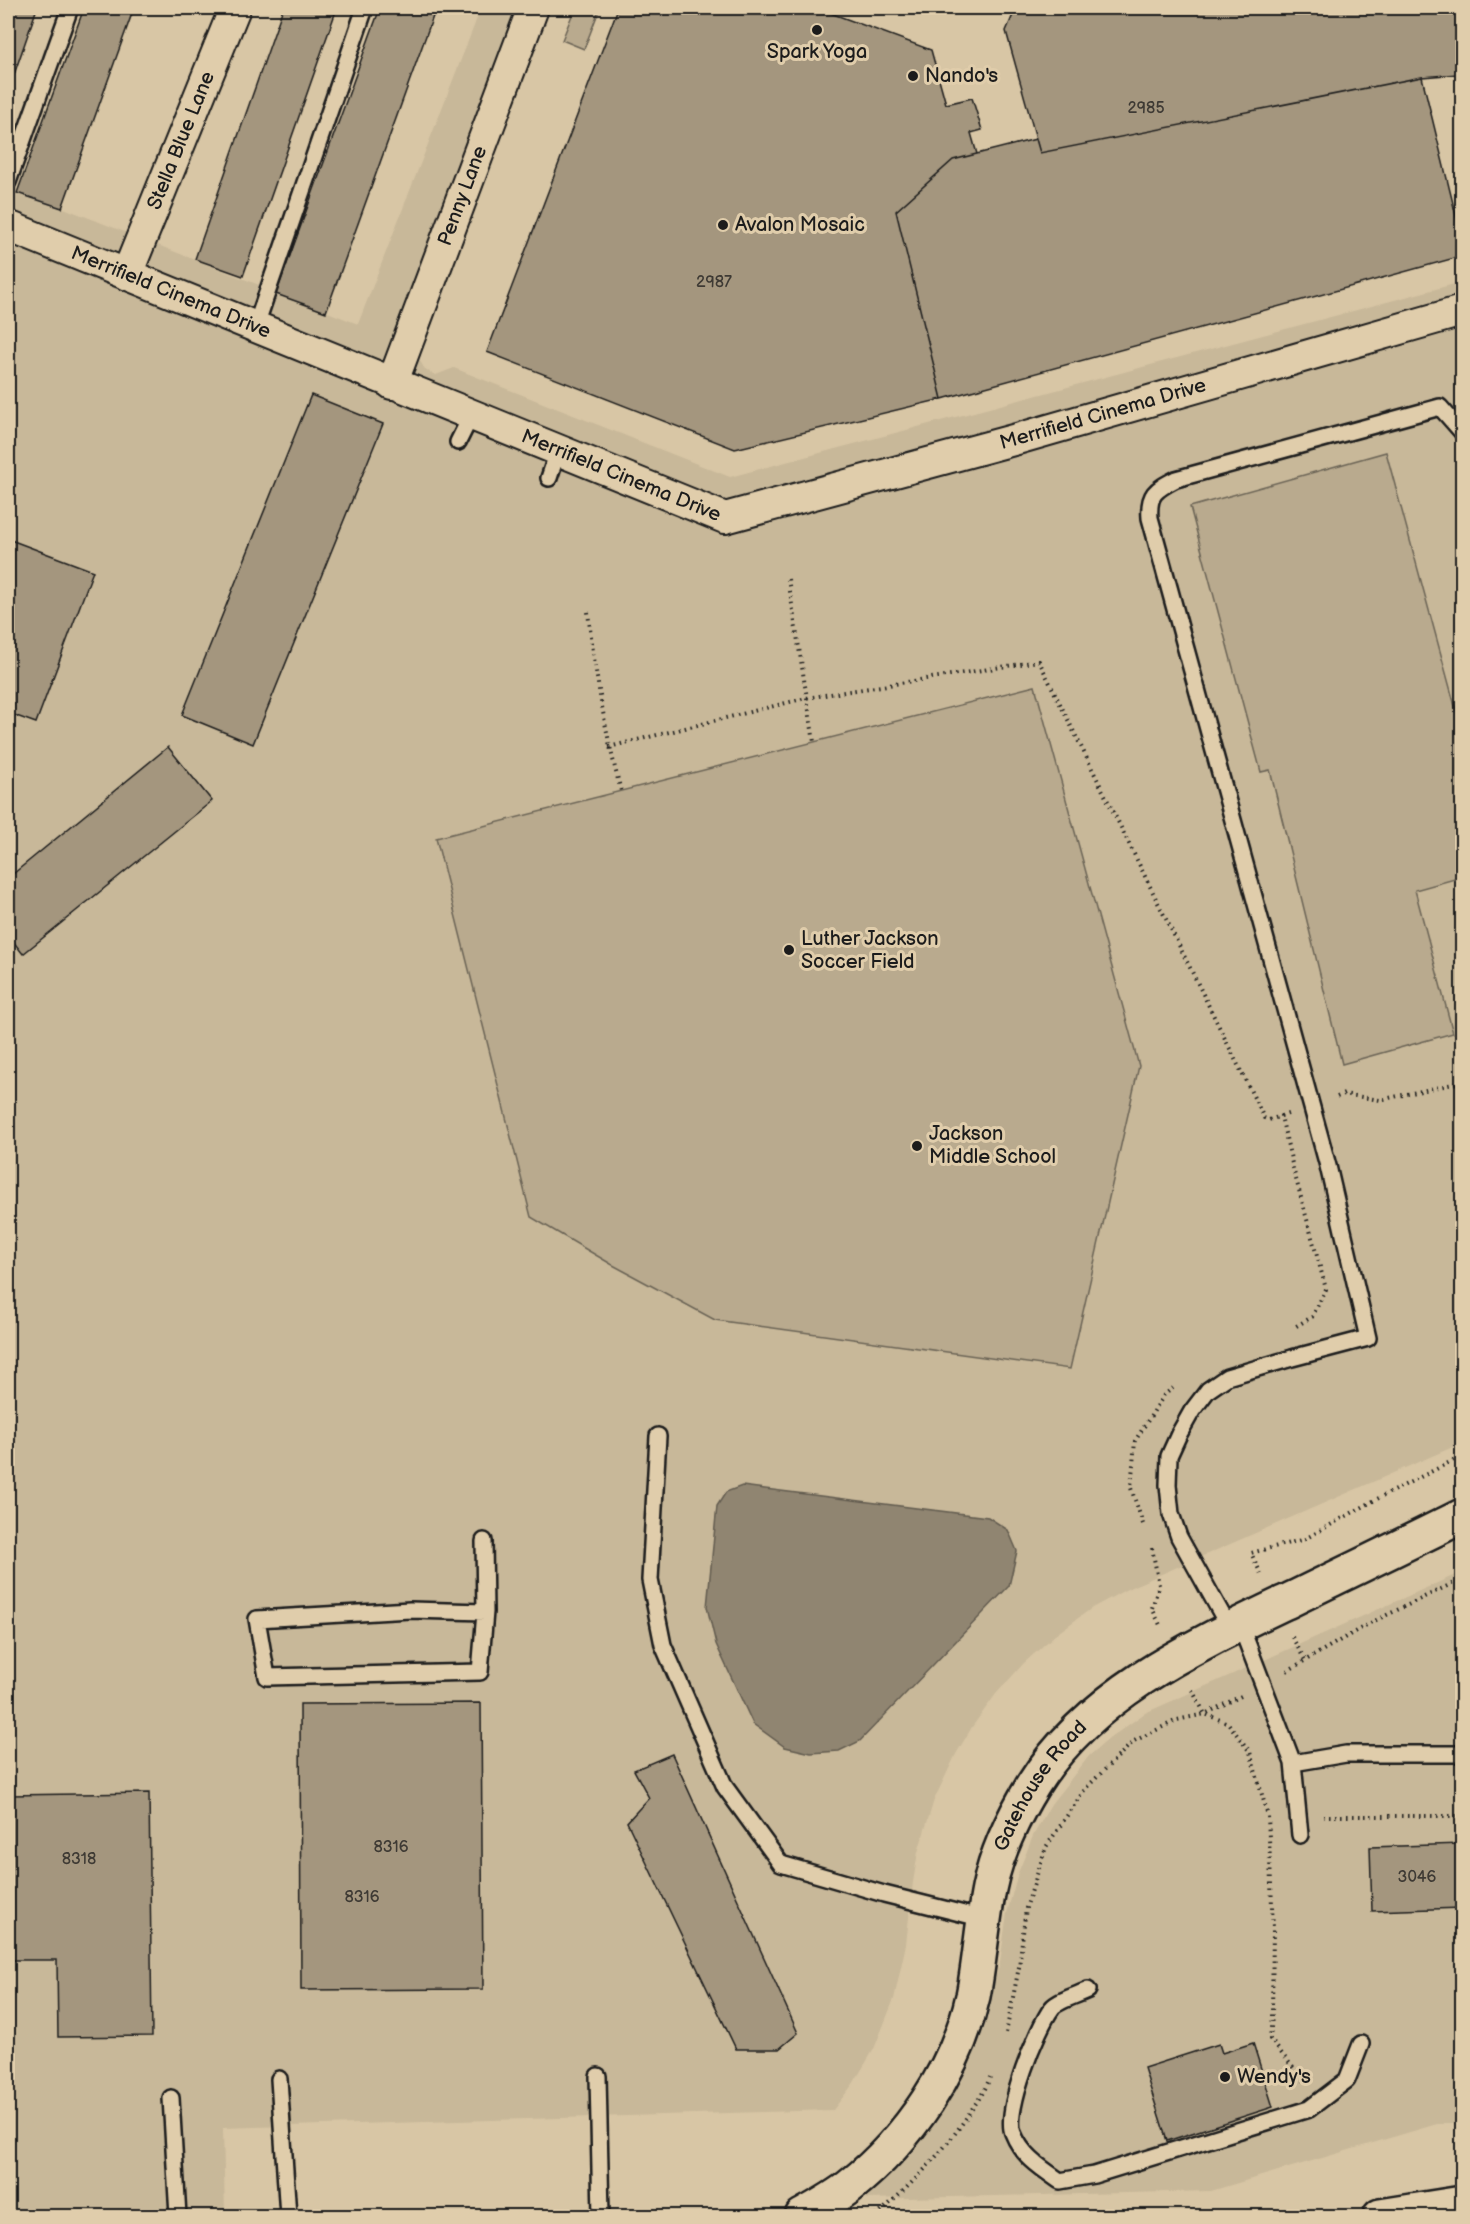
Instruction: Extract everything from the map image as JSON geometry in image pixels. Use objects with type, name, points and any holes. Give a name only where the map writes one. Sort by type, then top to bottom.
[{"type":"street","name":"Stella Blue Lane","points":[[127,274],[235,8]]},
{"type":"street","name":"Penny Lane","points":[[392,384],[532,8]]},
{"type":"street","name":"Merrifield Cinema Drive","points":[[8,226],[471,416],[554,464],[725,518],[1017,439],[1462,311]]},
{"type":"street","name":"Gatehouse Road","points":[[802,2217],[848,2188],[879,2161],[932,2092],[956,2051],[972,1997],[990,1886],[1007,1835],[1033,1785],[1067,1740],[1101,1707],[1149,1673],[1235,1627],[1462,1516]]},
{"type":"street","points":[[1380,2217],[1462,2203]]},
{"type":"lane","points":[[8,182],[70,8]]},
{"type":"lane","points":[[255,328],[365,8]]},
{"type":"lane","points":[[1300,1835],[1293,1763],[1235,1627],[1179,1537],[1171,1514],[1168,1485],[1169,1456],[1192,1410],[1208,1390],[1227,1377],[1368,1338],[1328,1166],[1150,518],[1149,503],[1159,488],[1176,479],[1440,407],[1462,432]]},
{"type":"lane","points":[[458,442],[471,416]]},
{"type":"lane","points":[[658,1436],[650,1580],[663,1645],[725,1787],[781,1864],[884,1894],[984,1919]]},
{"type":"lane","points":[[484,1541],[485,1612],[480,1672],[267,1677],[257,1619],[410,1610],[485,1612]]},
{"type":"lane","points":[[1293,1763],[1346,1754],[1462,1754]]},
{"type":"lane","points":[[1088,1990],[1053,2006],[1036,2038],[1016,2090],[1012,2131],[1029,2160],[1060,2181],[1094,2175],[1309,2109],[1347,2080],[1361,2044]]},
{"type":"lane","points":[[598,2076],[601,2217]]},
{"type":"lane","points":[[279,2079],[288,2217]]},
{"type":"lane","points":[[171,2098],[178,2217]]},
{"type":"path","points":[[788,579],[814,742]]},
{"type":"path","points":[[588,612],[594,665],[609,747],[621,791]]},
{"type":"path","points":[[609,747],[806,698],[1039,661],[1264,1118],[1269,1120],[1281,1116]]},
{"type":"path","points":[[1251,1553],[1305,1539],[1462,1456]]},
{"type":"path","points":[[1305,1660],[1370,1623],[1462,1579]]},
{"type":"path","points":[[1004,2040],[1019,1967],[1026,1908],[1046,1847],[1085,1789],[1134,1742],[1177,1720],[1205,1714],[1228,1723],[1250,1752],[1268,1816],[1273,1928],[1270,2039],[1303,2081],[1328,2095]]},
{"type":"path","points":[[1268,1816],[1462,1816]]},
{"type":"path","points":[[876,2217],[906,2190],[953,2139],[987,2086],[994,2068]]},
{"type":"shaded area","points":[[481,8],[550,8],[422,336],[419,359],[424,368],[436,375],[454,368],[730,477],[1462,282],[1462,1443],[1127,1589],[1092,1608],[1055,1635],[1024,1663],[996,1694],[972,1727],[934,1800],[918,1852],[906,1944],[894,1999],[874,2049],[853,2084],[833,2110],[223,2128],[225,2216],[8,2216],[8,186],[358,324]]},
{"type":"shaded area","points":[[575,8],[600,8],[584,49],[562,40]]},
{"type":"shaded area","points":[[1386,452],[1459,721],[1462,721],[1462,877],[1415,890],[1453,1033],[1342,1064],[1270,770],[1261,772],[1190,507]]},
{"type":"shaded area","name":"Luther Jackson Soccer Field","points":[[1035,686],[1139,1066],[1070,1369],[715,1320],[611,1264],[531,1217],[436,838]]},
{"type":"shaded area","points":[[742,1486],[988,1517],[1008,1530],[1017,1551],[1009,1586],[860,1741],[839,1751],[811,1753],[785,1747],[753,1724],[716,1644],[707,1607],[717,1506],[726,1492]]},
{"type":"shaded area","points":[[1462,1572],[1462,2124],[1437,2124],[1211,2191],[866,2199],[901,2162],[934,2118],[982,2025],[1000,1963],[1007,1913],[1018,1873],[1033,1836],[1051,1804],[1089,1756],[1145,1713]]},
{"type":"building","points":[[8,8],[37,8],[8,92]]},
{"type":"building","points":[[84,8],[134,8],[62,208],[17,193]]},
{"type":"building","points":[[283,8],[337,8],[243,276],[195,259]]},
{"type":"building","points":[[380,8],[436,8],[326,312],[276,294]]},
{"type":"building","name":"Avalon Mosaic","points":[[618,8],[817,8],[931,50],[946,104],[972,98],[982,130],[971,133],[977,154],[953,160],[896,211],[942,399],[735,449],[487,352]]},
{"type":"building","points":[[1016,8],[1462,8],[1458,74],[1422,77],[1040,153],[1006,31]]},
{"type":"building","points":[[1422,77],[1462,240],[1462,256],[942,399],[896,211],[953,160],[1036,139],[1040,153]]},
{"type":"building","points":[[311,395],[383,424],[253,744],[182,715]]},
{"type":"building","points":[[8,539],[93,571],[36,723],[8,713]]},
{"type":"building","points":[[168,747],[212,801],[23,954],[8,935],[8,878]]},
{"type":"building","points":[[481,1703],[483,1989],[301,1990],[300,1704]]},
{"type":"building","points":[[672,1754],[798,2033],[779,2049],[736,2049],[627,1822],[649,1798],[634,1770]]},
{"type":"building","points":[[149,1793],[152,2036],[58,2037],[57,1960],[9,1960],[8,1795]]},
{"type":"building","points":[[1462,1844],[1462,1908],[1372,1911],[1370,1847]]},
{"type":"building","points":[[1253,2043],[1273,2107],[1167,2141],[1144,2068],[1219,2044],[1222,2053]]},
{"type":"place","name":"Spark Yoga","points":[[817,30]]},
{"type":"place","name":"Nando's","points":[[913,76]]},
{"type":"place","name":"Avalon Mosaic","points":[[723,225]]},
{"type":"place","name":"Luther Jackson Soccer Field","points":[[789,950]]},
{"type":"place","name":"Jackson Middle School","points":[[917,1146]]},
{"type":"place","name":"Wendy's","points":[[1225,2077]]}]
